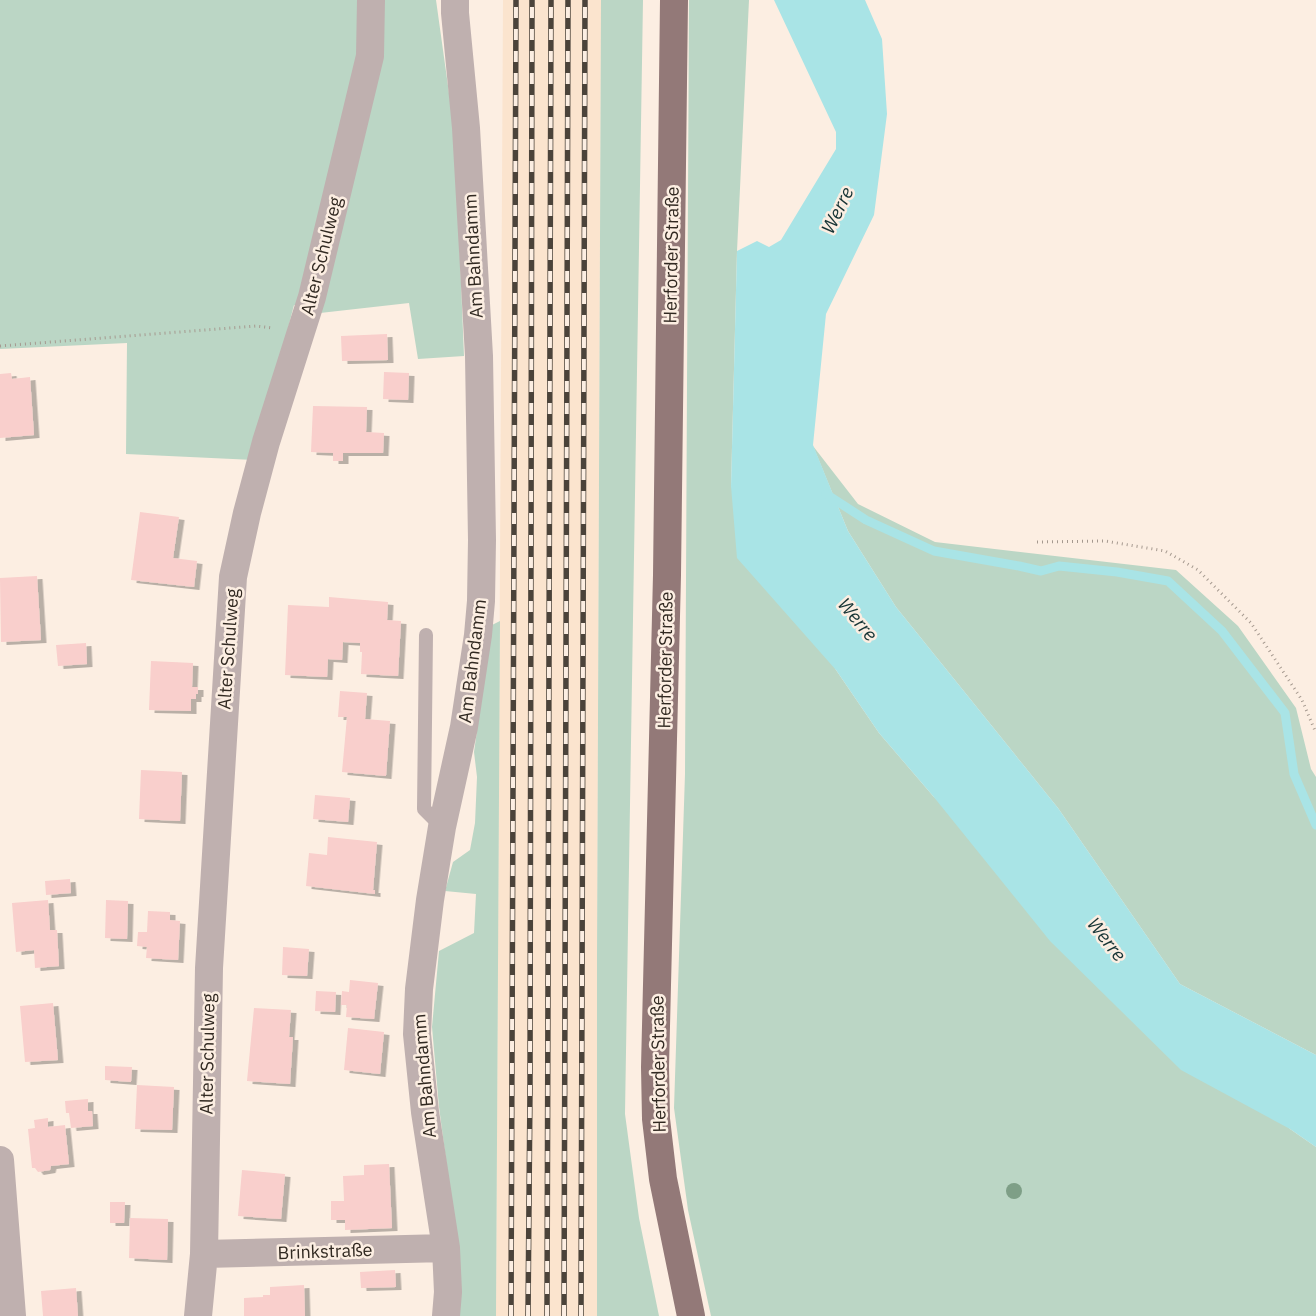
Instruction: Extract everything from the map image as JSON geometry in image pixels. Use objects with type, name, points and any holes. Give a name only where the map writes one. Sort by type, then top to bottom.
[{"type":"main road","name":"Herforder Straße","points":[[674,0],[667,575],[655,1067],[656,1119],[663,1179],[691,1316]]},
{"type":"street","name":"Alter Schulweg","points":[[198,1316],[204,1254],[209,968],[233,577],[247,513],[266,442],[312,297],[370,56],[371,0]]},
{"type":"street","name":"Am Bahndamm","points":[[446,1316],[448,1292],[446,1248],[425,1112],[418,1034],[419,989],[430,900],[442,826],[464,727],[478,635],[481,601],[482,540],[479,356],[466,128],[455,0]]},
{"type":"street","points":[[0,1160],[12,1316]]},
{"type":"street","name":"Brinkstraße","points":[[204,1254],[446,1248]]},
{"type":"lane","points":[[426,635],[424,809],[442,826]]},
{"type":"path","points":[[0,346],[256,326],[301,331]]},
{"type":"path","points":[[1037,542],[1105,541],[1165,551],[1198,570],[1251,623],[1302,700],[1316,733]]},
{"type":"shaded area","points":[[503,0],[601,0],[597,1316],[496,1316]]},
{"type":"green space","points":[[0,0],[436,0],[455,136],[464,356],[418,359],[409,303],[320,313],[294,305],[254,460],[126,454],[127,343],[0,349]]},
{"type":"green space","points":[[601,0],[643,0],[625,1114],[639,1218],[659,1316],[597,1316]]},
{"type":"green space","points":[[689,0],[749,0],[737,251],[731,486],[836,670],[879,733],[933,796],[1290,1129],[1316,1147],[1316,1316],[711,1316],[688,1210],[674,1108],[685,774]]},
{"type":"green space","points":[[813,446],[858,504],[935,542],[1176,570],[1238,626],[1296,708],[1311,769],[1316,777],[1316,1055],[1180,984],[1058,808],[896,607],[848,531]]},
{"type":"green space","points":[[500,621],[496,1316],[456,1316],[460,1266],[439,1107],[432,1027],[439,951],[474,933],[476,894],[445,891],[453,862],[470,850],[475,823],[477,777],[474,752],[492,625]]},
{"type":"water","name":"Werre","points":[[774,0],[865,0],[882,39],[887,114],[874,215],[826,314],[813,445],[848,531],[896,607],[1058,808],[1180,984],[1316,1055],[1316,1147],[1290,1129],[1181,1070],[1050,941],[933,796],[879,733],[836,670],[737,558],[731,486],[737,251],[757,241],[769,247],[781,240],[836,149],[836,132]]},
{"type":"building","points":[[387,334],[388,360],[342,361],[341,336]]},
{"type":"building","points":[[384,372],[409,373],[408,400],[383,399]]},
{"type":"building","points":[[11,373],[12,379],[30,377],[34,435],[0,438],[0,374]]},
{"type":"building","points":[[313,406],[367,407],[366,432],[384,433],[383,453],[343,453],[343,461],[333,461],[333,453],[311,452]]},
{"type":"building","points":[[140,512],[179,517],[173,558],[197,561],[194,587],[131,580]]},
{"type":"building","points":[[37,576],[41,640],[1,642],[0,578]]},
{"type":"building","points":[[329,597],[388,602],[387,620],[401,621],[398,676],[361,674],[362,652],[360,652],[360,643],[343,642],[342,660],[328,659],[327,677],[285,675],[288,605],[329,607]]},
{"type":"building","points":[[86,643],[87,664],[58,666],[56,645]]},
{"type":"building","points":[[151,661],[193,663],[192,687],[198,687],[198,694],[196,694],[196,699],[191,699],[191,711],[149,710]]},
{"type":"building","points":[[340,691],[367,693],[365,719],[390,721],[386,776],[342,772],[347,717],[338,717]]},
{"type":"building","points":[[141,770],[182,772],[180,821],[139,819]]},
{"type":"building","points":[[315,795],[350,798],[348,822],[313,819]]},
{"type":"building","points":[[328,837],[377,842],[373,890],[375,890],[375,894],[306,886],[309,853],[327,855]]},
{"type":"building","points":[[70,879],[71,893],[46,895],[45,881]]},
{"type":"building","points":[[48,900],[50,930],[57,930],[59,966],[35,968],[34,950],[16,952],[12,903]]},
{"type":"building","points":[[106,900],[128,901],[127,939],[105,938]]},
{"type":"building","points":[[148,911],[170,912],[170,920],[180,921],[178,960],[146,958],[147,947],[137,946],[138,932],[147,932]]},
{"type":"building","points":[[283,947],[309,949],[307,976],[282,975]]},
{"type":"building","points":[[350,980],[378,983],[374,1019],[346,1017],[347,1005],[341,1005],[342,991],[349,992]]},
{"type":"building","points":[[316,991],[336,992],[335,1012],[315,1011]]},
{"type":"building","points":[[53,1003],[58,1060],[25,1062],[20,1006]]},
{"type":"building","points":[[254,1008],[291,1010],[289,1037],[293,1037],[290,1084],[247,1081]]},
{"type":"building","points":[[348,1028],[384,1032],[380,1074],[344,1070]]},
{"type":"building","points":[[105,1066],[132,1067],[131,1082],[105,1080]]},
{"type":"building","points":[[137,1085],[174,1087],[172,1130],[135,1129]]},
{"type":"building","points":[[88,1099],[88,1111],[92,1111],[93,1126],[71,1128],[69,1113],[66,1113],[65,1101]]},
{"type":"building","points":[[48,1118],[48,1127],[65,1125],[69,1164],[51,1166],[50,1170],[38,1172],[35,1168],[32,1168],[28,1129],[35,1128],[34,1120]]},
{"type":"building","points":[[389,1164],[392,1228],[345,1230],[345,1220],[331,1220],[331,1201],[344,1201],[343,1176],[364,1175],[364,1165]]},
{"type":"building","points":[[242,1170],[285,1174],[281,1219],[238,1216]]},
{"type":"building","points":[[110,1202],[125,1202],[124,1223],[110,1223]]},
{"type":"building","points":[[130,1218],[168,1219],[167,1260],[129,1258]]},
{"type":"building","points":[[395,1270],[396,1287],[361,1288],[360,1272]]},
{"type":"building","points":[[304,1285],[305,1316],[244,1316],[244,1298],[270,1295],[270,1287]]},
{"type":"building","points":[[76,1288],[78,1316],[43,1316],[41,1291]]},
{"type":"waterway","points":[[826,494],[866,520],[934,551],[1041,571],[1059,566],[1117,572],[1168,581],[1222,631],[1285,713],[1294,774],[1316,825]]},
{"type":"railway","points":[[511,1316],[516,0]]},
{"type":"railway","points":[[528,1316],[532,0]]},
{"type":"railway","points":[[547,1316],[551,0]]},
{"type":"railway","points":[[564,1316],[568,0]]},
{"type":"railway","points":[[581,1316],[585,0]]}]
